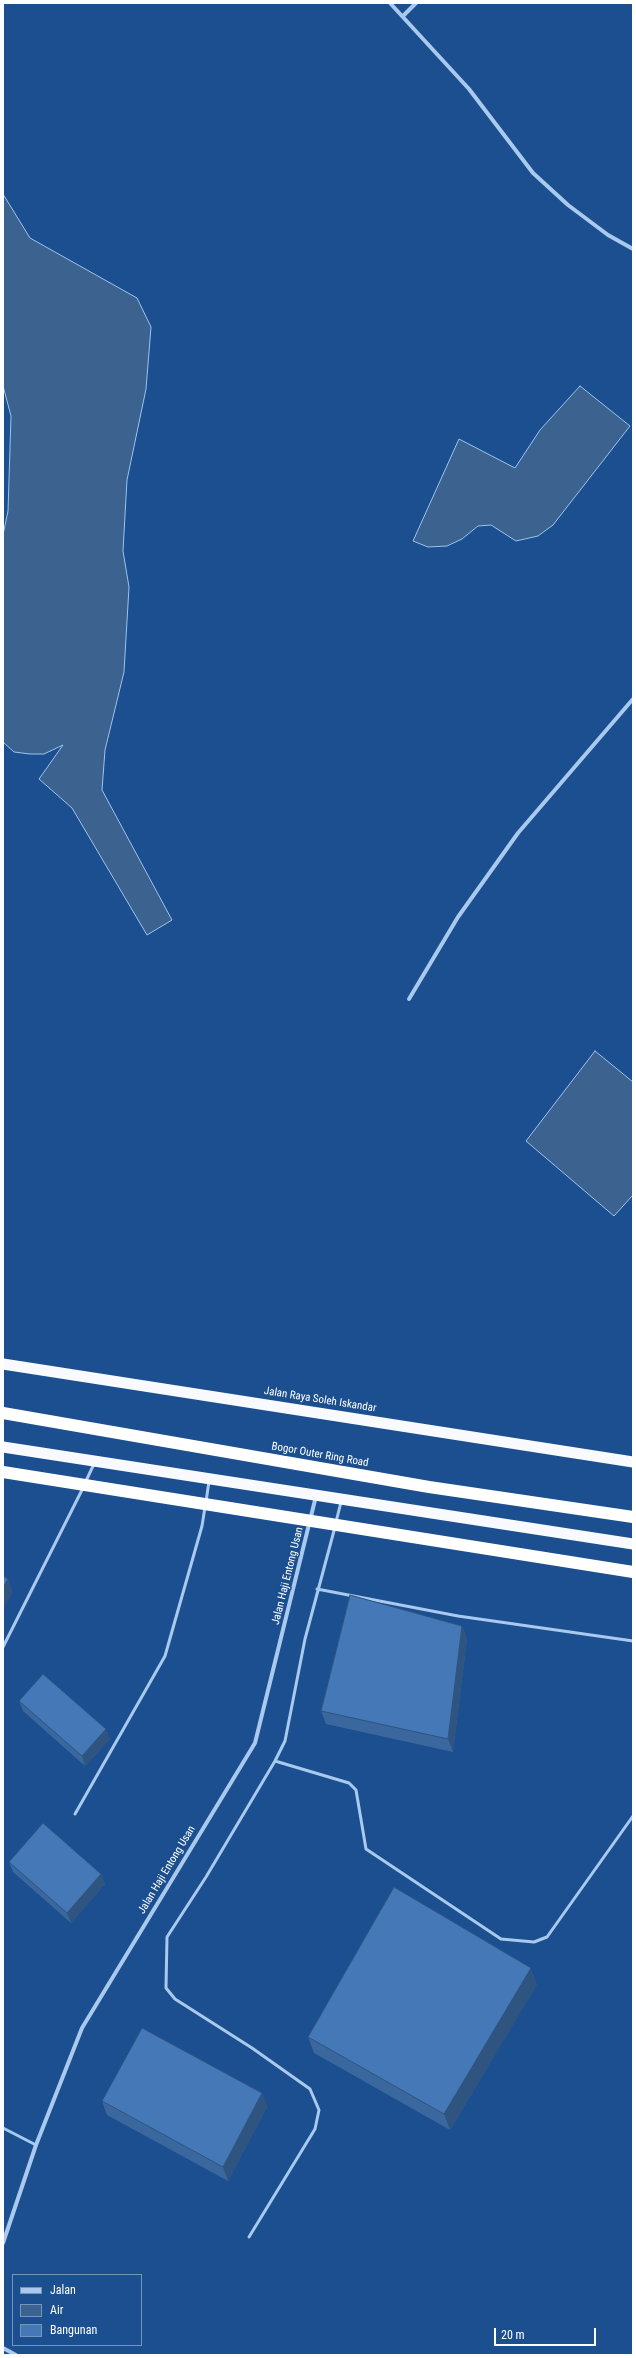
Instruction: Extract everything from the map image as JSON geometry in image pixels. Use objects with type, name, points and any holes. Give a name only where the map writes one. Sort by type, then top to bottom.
[{"type":"highway","name":"Jalan Raya Soleh Iskandar","points":[[3,1364],[633,1462]]},
{"type":"highway","name":"Bogor Outer Ring Road","points":[[3,1414],[421,1485],[633,1517]]},
{"type":"highway","points":[[3,1447],[633,1544]]},
{"type":"highway","points":[[3,1472],[633,1572]]},
{"type":"street","points":[[390,3],[469,89],[533,173],[568,205],[608,235],[633,249]]},
{"type":"street","points":[[403,16],[416,3]]},
{"type":"street","points":[[409,999],[458,917],[518,833],[633,699]]},
{"type":"street","name":"Jalan Haji Entong Usan","points":[[3,2243],[36,2145],[82,2028],[255,1742],[316,1495]]},
{"type":"street","points":[[3,2348],[16,2355]]},
{"type":"lane","points":[[3,1647],[96,1461]]},
{"type":"lane","points":[[75,1814],[165,1656],[202,1526],[209,1479]]},
{"type":"lane","points":[[249,2237],[315,2129],[319,2110],[310,2089],[252,2048],[175,1999],[166,1988],[167,1937],[206,1877],[275,1761],[285,1740],[317,1589],[342,1499]]},
{"type":"lane","points":[[317,1589],[458,1616],[633,1641]]},
{"type":"lane","points":[[275,1761],[349,1783],[356,1790],[366,1849],[501,1939],[534,1942],[547,1936],[633,1816]]},
{"type":"lane","points":[[3,2128],[36,2145]]},
{"type":"water","points":[[3,194],[30,238],[137,298],[151,327],[146,389],[127,480],[123,551],[129,587],[124,672],[105,750],[102,790],[172,920],[147,935],[72,808],[39,779],[63,745],[44,754],[30,754],[14,752],[3,742],[3,535],[8,511],[11,416],[3,386]]},
{"type":"water","points":[[580,386],[630,426],[553,525],[538,536],[516,541],[491,525],[478,526],[462,539],[447,546],[428,547],[413,541],[459,439],[515,468],[540,430]]},
{"type":"water","points":[[595,1051],[633,1082],[633,1195],[614,1216],[526,1141]]},
{"type":"building","points":[[3,1576],[8,1579],[3,1587]]},
{"type":"building","points":[[350,1595],[462,1626],[448,1739],[321,1711]]},
{"type":"building","points":[[43,1674],[106,1729],[82,1756],[19,1701]]},
{"type":"building","points":[[43,1823],[101,1874],[67,1913],[9,1862]]},
{"type":"building","points":[[394,1887],[531,1968],[444,2114],[308,2037]]},
{"type":"building","points":[[142,2028],[262,2093],[223,2167],[102,2101]]}]
